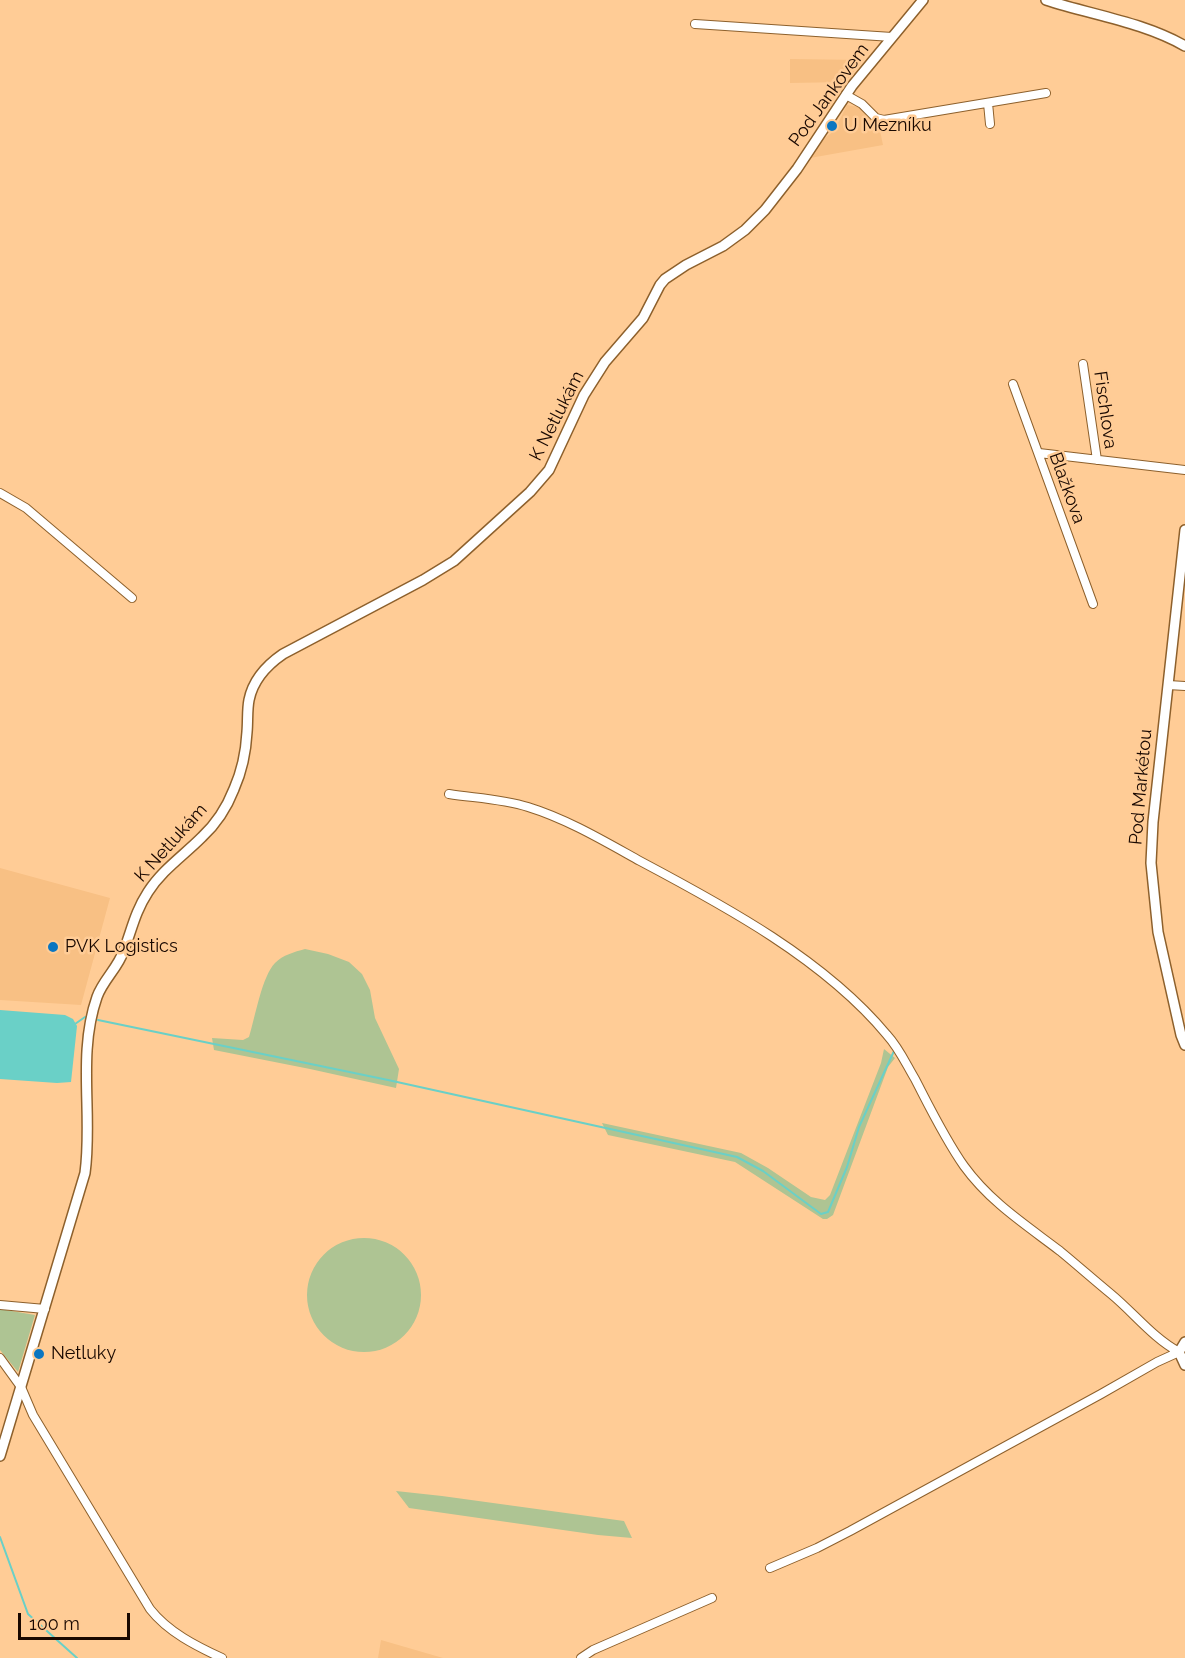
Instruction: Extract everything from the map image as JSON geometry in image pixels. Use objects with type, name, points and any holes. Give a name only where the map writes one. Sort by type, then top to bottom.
[{"type":"street","name":"Pod Jankovem","points":[[665,279],[723,246],[745,230],[765,210],[797,169],[846,95],[922,0]]},
{"type":"street","points":[[1046,0],[1152,30],[1185,46]]},
{"type":"street","points":[[695,24],[892,37]]},
{"type":"street","points":[[846,95],[862,104],[876,118],[884,120],[1046,93]]},
{"type":"street","points":[[988,103],[990,124]]},
{"type":"street","name":"K Netlukám","points":[[0,1456],[85,1173],[88,1144],[87,1054],[90,1026],[97,996],[124,951],[132,921],[149,889],[165,870],[210,829],[231,797],[244,760],[248,701],[257,679],[268,665],[283,654],[454,561],[526,496],[549,470],[584,395],[605,362],[643,318],[665,279]]},
{"type":"street","name":"Fischlova","points":[[1083,364],[1097,460]]},
{"type":"street","name":"Blažkova","points":[[1013,384],[1093,604]]},
{"type":"street","points":[[1039,453],[1185,470]]},
{"type":"street","points":[[0,493],[26,508],[132,598]]},
{"type":"street","name":"Pod Markétou","points":[[1185,530],[1153,822],[1151,863],[1158,932],[1185,1045]]},
{"type":"street","points":[[1168,685],[1185,686]]},
{"type":"street","points":[[449,794],[514,803],[572,825],[711,899],[830,979],[862,1007],[889,1036],[964,1166],[985,1191],[1008,1213],[1121,1303],[1164,1344],[1179,1352],[1185,1365]]},
{"type":"street","points":[[0,1305],[45,1309]]},
{"type":"street","points":[[770,1568],[842,1535],[1179,1352],[1185,1342]]},
{"type":"street","points":[[0,1358],[21,1387],[33,1415],[150,1609],[159,1620],[195,1646],[222,1658]]},
{"type":"street","points":[[581,1658],[602,1646],[712,1598]]},
{"type":"shaded area","points":[[790,59],[864,60],[845,82],[790,83]]},
{"type":"shaded area","points":[[847,105],[859,107],[879,126],[883,145],[810,158],[822,140],[834,131]]},
{"type":"shaded area","points":[[0,868],[110,898],[81,1005],[0,1000]]},
{"type":"shaded area","points":[[381,1640],[443,1658],[378,1658]]},
{"type":"green space","points":[[305,949],[349,962],[362,974],[370,990],[375,1018],[399,1069],[396,1088],[214,1050],[212,1038],[243,1040],[249,1037],[270,969],[282,958]]},
{"type":"green space","points":[[884,1049],[895,1058],[888,1067],[833,1215],[827,1219],[823,1219],[735,1162],[608,1135],[602,1123],[741,1153],[811,1197],[825,1200],[830,1195],[881,1063]]},
{"type":"green space","points":[[364,1238],[386,1242],[404,1255],[417,1273],[421,1295],[417,1317],[404,1335],[386,1348],[364,1352],[342,1348],[324,1335],[311,1317],[307,1295],[311,1273],[324,1255],[342,1242]]},
{"type":"green space","points":[[0,1309],[35,1315],[18,1372],[0,1350]]},
{"type":"green space","points":[[396,1491],[624,1521],[632,1538],[409,1508]]},
{"type":"water","points":[[0,1010],[65,1015],[73,1019],[77,1026],[71,1082],[0,1079]]},
{"type":"waterway","points":[[75,1024],[85,1017]]},
{"type":"waterway","points":[[98,1020],[388,1080],[737,1157],[763,1171],[821,1214],[828,1212],[847,1167],[859,1127],[894,1051]]},
{"type":"waterway","points":[[0,1537],[28,1614],[77,1658]]},
{"type":"place","name":"U Mezníku","points":[[832,126]]},
{"type":"place","name":"PVK Logistics","points":[[53,947]]},
{"type":"place","name":"Netluky","points":[[39,1354]]}]
